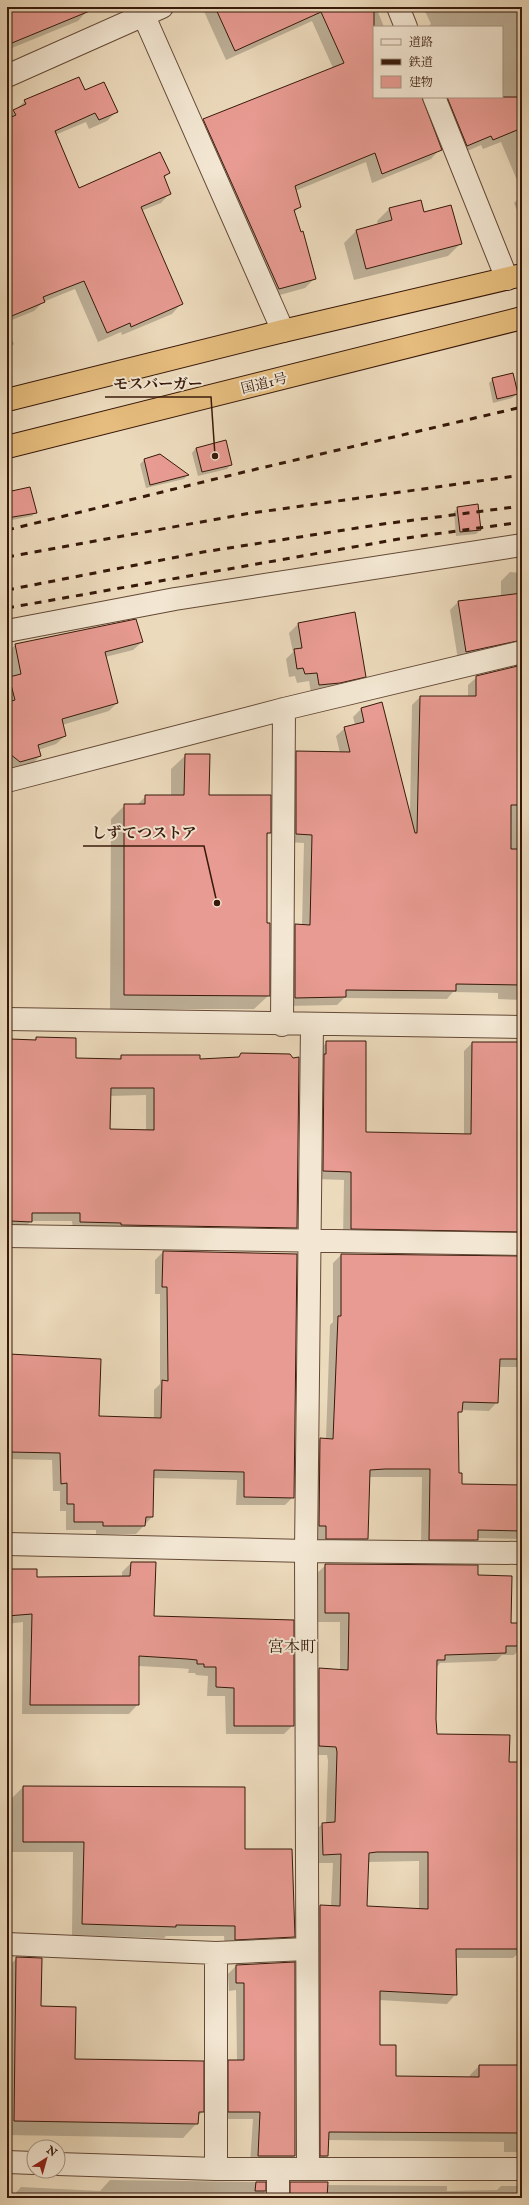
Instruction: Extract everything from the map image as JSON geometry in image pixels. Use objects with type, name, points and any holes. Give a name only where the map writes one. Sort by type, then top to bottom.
[{"type":"highway","points":[[7,400],[283,331],[514,277]]},
{"type":"highway","name":"国道1号","points":[[7,447],[522,319]]},
{"type":"street","points":[[398,7],[406,26]]},
{"type":"street","points":[[7,76],[149,10],[283,331]]},
{"type":"street","points":[[434,98],[514,277]]},
{"type":"street","points":[[7,630],[191,596],[522,545]]},
{"type":"street","points":[[7,781],[284,709],[522,652]]},
{"type":"street","points":[[282,1025],[284,709]]},
{"type":"street","points":[[7,1019],[282,1025],[522,1027]]},
{"type":"street","points":[[308,2169],[306,1551],[312,1025]]},
{"type":"street","points":[[7,1236],[522,1244]]},
{"type":"street","points":[[7,1544],[306,1551],[522,1553]]},
{"type":"street","points":[[7,1944],[216,1953],[307,1949]]},
{"type":"street","points":[[216,1953],[216,2169]]},
{"type":"street","points":[[7,2162],[26,2163]]},
{"type":"street","points":[[66,2164],[278,2170],[522,2168]]},
{"type":"street","points":[[278,2170],[278,2198]]},
{"type":"building","points":[[7,7],[96,7],[97,8],[7,45]]},
{"type":"building","points":[[215,7],[374,7],[373,98],[422,98],[442,150],[382,174],[375,153],[295,186],[301,207],[294,210],[301,232],[303,231],[316,279],[279,289],[203,119],[344,63],[321,12],[235,51]]},
{"type":"building","points":[[79,77],[85,90],[104,82],[118,112],[99,120],[95,113],[55,131],[79,188],[160,152],[170,173],[164,176],[171,194],[141,207],[183,304],[131,327],[130,323],[107,333],[84,281],[43,297],[45,302],[7,318],[7,119],[16,115],[13,110],[26,104],[24,100]]},
{"type":"building","points":[[522,97],[522,128],[493,140],[491,136],[467,146],[447,98]]},
{"type":"building","points":[[421,200],[424,212],[451,205],[462,244],[366,269],[356,230],[392,220],[389,208]]},
{"type":"building","points":[[513,373],[518,394],[497,399],[492,378]]},
{"type":"building","points":[[226,440],[232,465],[202,472],[196,448]]},
{"type":"building","points":[[160,454],[189,475],[150,485],[144,459]]},
{"type":"building","points":[[30,487],[37,513],[7,518],[7,492]]},
{"type":"building","points":[[478,504],[481,530],[460,532],[457,507]]},
{"type":"building","points":[[522,593],[522,640],[466,652],[458,601]]},
{"type":"building","points":[[355,612],[366,677],[340,683],[319,685],[317,673],[305,674],[303,668],[297,669],[294,649],[302,648],[298,623]]},
{"type":"building","points":[[136,619],[143,642],[105,652],[118,703],[62,719],[66,736],[38,745],[41,756],[20,762],[10,754],[8,702],[15,700],[9,677],[21,674],[15,644]]},
{"type":"building","points":[[522,665],[522,805],[511,805],[511,849],[522,849],[522,985],[456,984],[456,991],[346,990],[346,997],[295,998],[295,924],[310,925],[312,835],[296,834],[296,751],[350,752],[344,727],[364,722],[361,708],[382,702],[415,833],[417,833],[420,696],[476,696],[476,676]]},
{"type":"building","points":[[185,754],[210,754],[209,795],[271,795],[271,833],[267,833],[267,923],[270,923],[270,996],[124,995],[124,804],[145,804],[145,795],[184,795]]},
{"type":"building","points":[[36,1037],[76,1038],[76,1058],[121,1059],[121,1055],[200,1055],[200,1059],[239,1057],[241,1053],[290,1054],[293,1058],[299,1057],[297,1228],[121,1225],[121,1223],[80,1222],[80,1213],[32,1213],[32,1222],[10,1221],[10,1105],[8,1105],[10,1039],[36,1040]],"holes":[[[111,1088],[154,1088],[154,1130],[110,1129]]]},
{"type":"building","points":[[326,1041],[366,1041],[366,1132],[471,1134],[472,1042],[522,1042],[522,1232],[351,1229],[351,1172],[323,1171],[324,1054],[326,1054]]},
{"type":"building","points":[[163,1251],[297,1254],[294,1498],[244,1497],[244,1472],[154,1470],[153,1517],[146,1517],[145,1526],[103,1526],[103,1522],[74,1522],[74,1504],[67,1504],[67,1483],[61,1484],[60,1453],[8,1452],[9,1354],[101,1359],[99,1416],[161,1418],[162,1380],[168,1381],[167,1287],[162,1287]]},
{"type":"building","points":[[341,1254],[522,1256],[522,1359],[500,1359],[498,1403],[463,1402],[462,1412],[458,1412],[459,1473],[462,1473],[462,1484],[522,1485],[522,1531],[478,1530],[478,1540],[429,1540],[430,1469],[385,1469],[370,1470],[368,1539],[326,1539],[326,1526],[319,1526],[320,1438],[333,1439],[338,1316],[341,1316]]},
{"type":"building","points":[[131,1562],[156,1562],[154,1616],[294,1620],[294,1726],[234,1726],[234,1688],[216,1687],[216,1667],[204,1667],[204,1664],[197,1664],[197,1660],[187,1659],[139,1656],[139,1705],[30,1705],[32,1614],[7,1616],[7,1569],[37,1569],[37,1577],[130,1576]]},
{"type":"building","points":[[325,1564],[478,1565],[478,1575],[512,1576],[511,1623],[522,1623],[522,1646],[506,1646],[506,1653],[445,1655],[445,1660],[437,1660],[436,1719],[437,1734],[510,1735],[509,1762],[522,1762],[520,1919],[522,1919],[522,1949],[456,1949],[457,1995],[380,1991],[380,2045],[396,2045],[396,2076],[479,2077],[479,2065],[522,2065],[522,2133],[329,2132],[328,2156],[320,2156],[320,1905],[340,1906],[341,1854],[323,1855],[322,1823],[335,1822],[337,1752],[336,1747],[319,1746],[319,1668],[348,1670],[349,1613],[325,1613]],"holes":[[[428,1852],[428,1909],[367,1906],[369,1853]]]},
{"type":"building","points":[[23,1786],[245,1787],[245,1849],[292,1849],[295,1937],[235,1940],[235,1926],[176,1925],[176,1927],[82,1924],[84,1842],[23,1842]]},
{"type":"building","points":[[16,1957],[42,1958],[41,2006],[76,2007],[75,2059],[204,2061],[204,2112],[199,2112],[198,2124],[14,2121]]},
{"type":"building","points":[[295,1962],[295,2156],[258,2156],[260,2112],[228,2112],[228,2060],[244,2060],[244,1983],[236,1983],[236,1965]]},
{"type":"building","points":[[256,2182],[266,2182],[266,2191],[255,2191]]},
{"type":"building","points":[[290,2182],[328,2182],[327,2198],[290,2198]]},
{"type":"railway","points":[[7,530],[244,472],[522,407]]},
{"type":"railway","points":[[7,557],[245,514],[522,475]]},
{"type":"railway","points":[[7,590],[203,552],[383,524],[522,506]]},
{"type":"railway","points":[[7,608],[399,539],[522,522]]},
{"type":"place","name":"モスバーガー","points":[[215,456]]},
{"type":"place","name":"しずてつストア","points":[[217,903]]},
{"type":"district","name":"宮本町","points":[[292,1646]]}]
